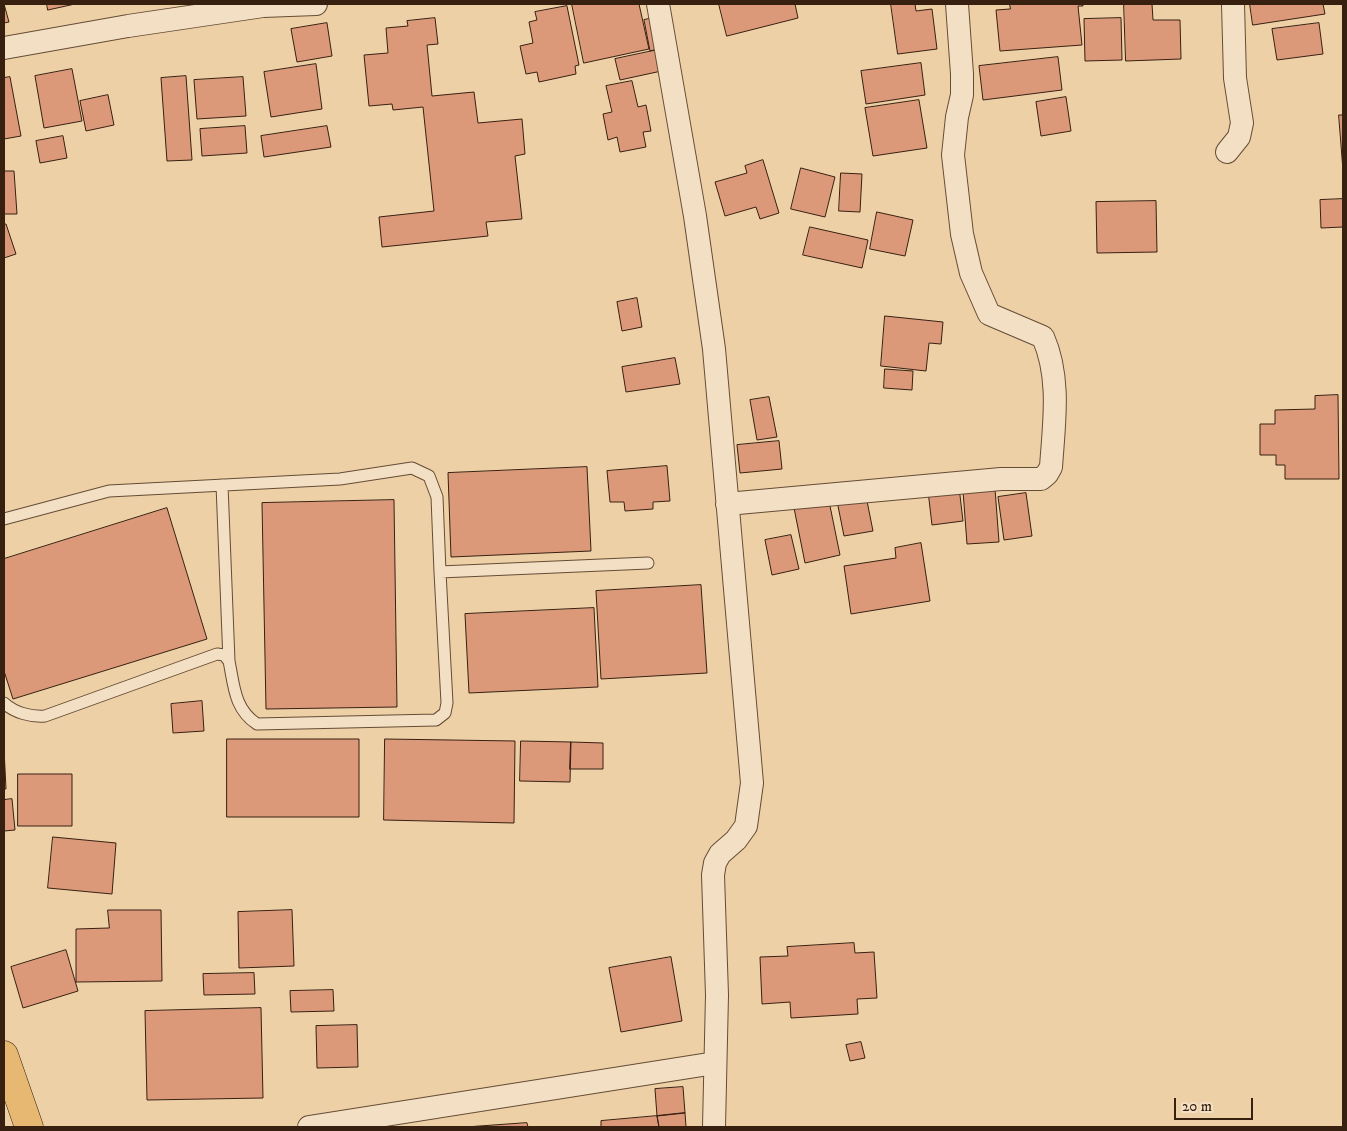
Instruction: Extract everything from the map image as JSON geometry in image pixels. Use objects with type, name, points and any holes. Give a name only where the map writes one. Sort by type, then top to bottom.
[{"type":"highway","points":[[4,1055],[29,1127]]},
{"type":"street","points":[[4,48],[128,26],[263,6],[312,4]]},
{"type":"street","points":[[658,4],[695,216],[714,349],[752,783],[746,826],[736,840],[720,854],[714,863],[717,995],[714,1127]]},
{"type":"street","points":[[727,504],[1001,480],[1040,479],[1051,467],[1055,390],[1050,352],[1043,337],[989,314],[972,273],[962,234],[953,155],[957,117],[962,95],[957,4]]},
{"type":"street","points":[[1227,152],[1239,136],[1242,123],[1235,78],[1233,4]]},
{"type":"street","points":[[309,1127],[716,1063]]},
{"type":"lane","points":[[4,519],[109,491],[169,487],[340,479],[412,468],[430,476],[437,497],[447,704],[445,713],[436,720],[256,724],[248,718],[240,707],[229,661],[222,485]]},
{"type":"lane","points":[[440,572],[648,563]]},
{"type":"lane","points":[[4,703],[9,708],[28,715],[45,716],[217,654],[224,655],[229,661]]},
{"type":"building","points":[[4,4],[9,22],[4,23]]},
{"type":"building","points":[[47,4],[75,4],[48,10]]},
{"type":"building","points":[[572,4],[639,4],[649,49],[584,63]]},
{"type":"building","points":[[719,4],[795,4],[798,18],[727,36]]},
{"type":"building","points":[[891,4],[915,4],[916,11],[932,9],[937,49],[898,54]]},
{"type":"building","points":[[1010,4],[1083,4],[1083,6],[1078,6],[1082,45],[1000,51],[996,10],[1010,9]]},
{"type":"building","points":[[1124,4],[1152,4],[1153,20],[1180,20],[1181,59],[1126,61]]},
{"type":"building","points":[[1250,4],[1323,4],[1325,14],[1253,25]]},
{"type":"building","points":[[567,6],[579,65],[575,66],[576,74],[539,82],[537,72],[526,74],[520,46],[533,43],[529,22],[537,20],[535,12]]},
{"type":"building","points":[[658,17],[665,47],[650,51],[644,20]]},
{"type":"building","points":[[435,18],[438,44],[427,45],[432,96],[474,92],[478,123],[522,119],[525,154],[515,156],[522,219],[486,222],[488,236],[382,247],[379,217],[434,211],[423,107],[393,110],[392,104],[369,106],[364,55],[388,53],[386,28],[408,26],[407,21]]},
{"type":"building","points":[[1121,18],[1122,60],[1085,61],[1084,19]]},
{"type":"building","points":[[327,23],[332,56],[297,62],[291,29]]},
{"type":"building","points":[[1319,23],[1323,54],[1277,60],[1272,29]]},
{"type":"building","points":[[662,49],[666,70],[620,80],[615,59]]},
{"type":"building","points":[[1058,57],[1062,90],[983,100],[979,66]]},
{"type":"building","points":[[921,63],[925,95],[866,104],[861,71]]},
{"type":"building","points":[[316,64],[322,109],[271,117],[264,72]]},
{"type":"building","points":[[72,69],[82,121],[44,128],[35,76]]},
{"type":"building","points":[[186,76],[192,160],[167,161],[161,78]]},
{"type":"building","points":[[10,77],[21,136],[4,139],[4,78]]},
{"type":"building","points":[[243,77],[246,116],[197,119],[194,80]]},
{"type":"building","points":[[632,81],[638,107],[646,105],[651,131],[643,132],[646,147],[620,152],[617,137],[608,140],[603,114],[612,112],[606,86]]},
{"type":"building","points":[[108,95],[114,125],[86,131],[80,101]]},
{"type":"building","points":[[1066,97],[1071,131],[1041,136],[1036,102]]},
{"type":"building","points":[[919,100],[927,148],[873,156],[865,108]]},
{"type":"building","points":[[1339,115],[1343,115],[1343,170]]},
{"type":"building","points":[[245,126],[247,153],[202,156],[200,129]]},
{"type":"building","points":[[327,126],[331,147],[264,157],[261,136]]},
{"type":"building","points":[[63,136],[67,158],[40,163],[36,141]]},
{"type":"building","points":[[763,160],[779,213],[760,219],[756,207],[725,216],[715,182],[747,173],[745,166]]},
{"type":"building","points":[[801,168],[835,177],[825,217],[791,209]]},
{"type":"building","points":[[4,171],[14,171],[17,214],[4,214]]},
{"type":"building","points":[[841,173],[862,174],[860,212],[839,211]]},
{"type":"building","points":[[1343,199],[1343,227],[1321,228],[1320,200]]},
{"type":"building","points":[[1156,201],[1157,252],[1097,253],[1096,202]]},
{"type":"building","points":[[877,212],[913,220],[905,256],[870,249]]},
{"type":"building","points":[[4,224],[6,224],[16,254],[4,258]]},
{"type":"building","points":[[810,227],[868,240],[862,268],[803,255]]},
{"type":"building","points":[[637,298],[642,327],[622,331],[617,302]]},
{"type":"building","points":[[885,316],[943,322],[941,344],[929,343],[926,371],[881,366]]},
{"type":"building","points":[[675,358],[680,384],[626,392],[622,367]]},
{"type":"building","points":[[885,369],[913,371],[912,390],[884,388]]},
{"type":"building","points":[[1338,395],[1339,479],[1285,479],[1285,465],[1276,465],[1276,455],[1260,455],[1260,424],[1275,424],[1275,410],[1315,409],[1315,396]]},
{"type":"building","points":[[769,397],[777,437],[757,440],[750,400]]},
{"type":"building","points":[[779,441],[782,469],[740,473],[737,445]]},
{"type":"building","points":[[667,466],[670,501],[653,502],[653,509],[625,511],[624,502],[610,502],[607,471]]},
{"type":"building","points":[[587,467],[591,551],[451,557],[448,473]]},
{"type":"building","points":[[959,487],[963,521],[932,525],[928,491]]},
{"type":"building","points":[[995,489],[999,542],[967,544],[963,491]]},
{"type":"building","points":[[1026,493],[1032,536],[1004,540],[998,497]]},
{"type":"building","points":[[866,496],[873,531],[844,536],[837,501]]},
{"type":"building","points":[[394,500],[397,707],[266,709],[262,503]]},
{"type":"building","points":[[829,501],[840,555],[805,563],[794,508]]},
{"type":"building","points":[[167,508],[207,639],[13,699],[4,671],[4,559]]},
{"type":"building","points":[[791,535],[799,569],[772,575],[765,540]]},
{"type":"building","points":[[921,543],[930,601],[851,614],[844,566],[896,558],[895,548]]},
{"type":"building","points":[[701,585],[707,673],[601,679],[596,591]]},
{"type":"building","points":[[594,608],[598,687],[469,693],[465,614]]},
{"type":"building","points":[[202,701],[204,731],[173,733],[171,704]]},
{"type":"building","points":[[227,739],[359,739],[359,817],[227,817]]},
{"type":"building","points":[[385,739],[515,741],[514,823],[384,820]]},
{"type":"building","points":[[521,741],[571,742],[570,782],[520,781]]},
{"type":"building","points":[[571,742],[603,743],[603,769],[570,769]]},
{"type":"building","points":[[4,749],[6,789],[4,789]]},
{"type":"building","points":[[18,774],[72,774],[72,826],[18,826]]},
{"type":"building","points":[[12,799],[15,830],[4,831],[4,800]]},
{"type":"building","points":[[53,837],[116,843],[112,894],[48,888]]},
{"type":"building","points":[[108,910],[161,910],[162,981],[76,982],[76,929],[109,928]]},
{"type":"building","points":[[292,910],[294,966],[239,968],[238,912]]},
{"type":"building","points":[[854,943],[855,953],[874,952],[877,998],[857,999],[858,1014],[791,1018],[790,1002],[762,1004],[760,957],[788,956],[787,947]]},
{"type":"building","points":[[66,950],[78,991],[23,1008],[11,967]]},
{"type":"building","points":[[671,957],[682,1021],[621,1032],[609,968]]},
{"type":"building","points":[[254,973],[255,994],[204,995],[203,974]]},
{"type":"building","points":[[333,990],[334,1011],[291,1012],[290,991]]},
{"type":"building","points":[[261,1008],[263,1098],[147,1100],[145,1011]]},
{"type":"building","points":[[357,1025],[358,1067],[317,1068],[316,1026]]},
{"type":"building","points":[[861,1042],[865,1058],[850,1061],[846,1045]]},
{"type":"building","points":[[683,1087],[685,1113],[657,1116],[655,1089]]},
{"type":"building","points":[[685,1113],[686,1127],[659,1127],[657,1116]]},
{"type":"building","points":[[657,1116],[659,1127],[601,1127],[601,1121]]},
{"type":"building","points":[[527,1123],[528,1127],[466,1127]]}]
